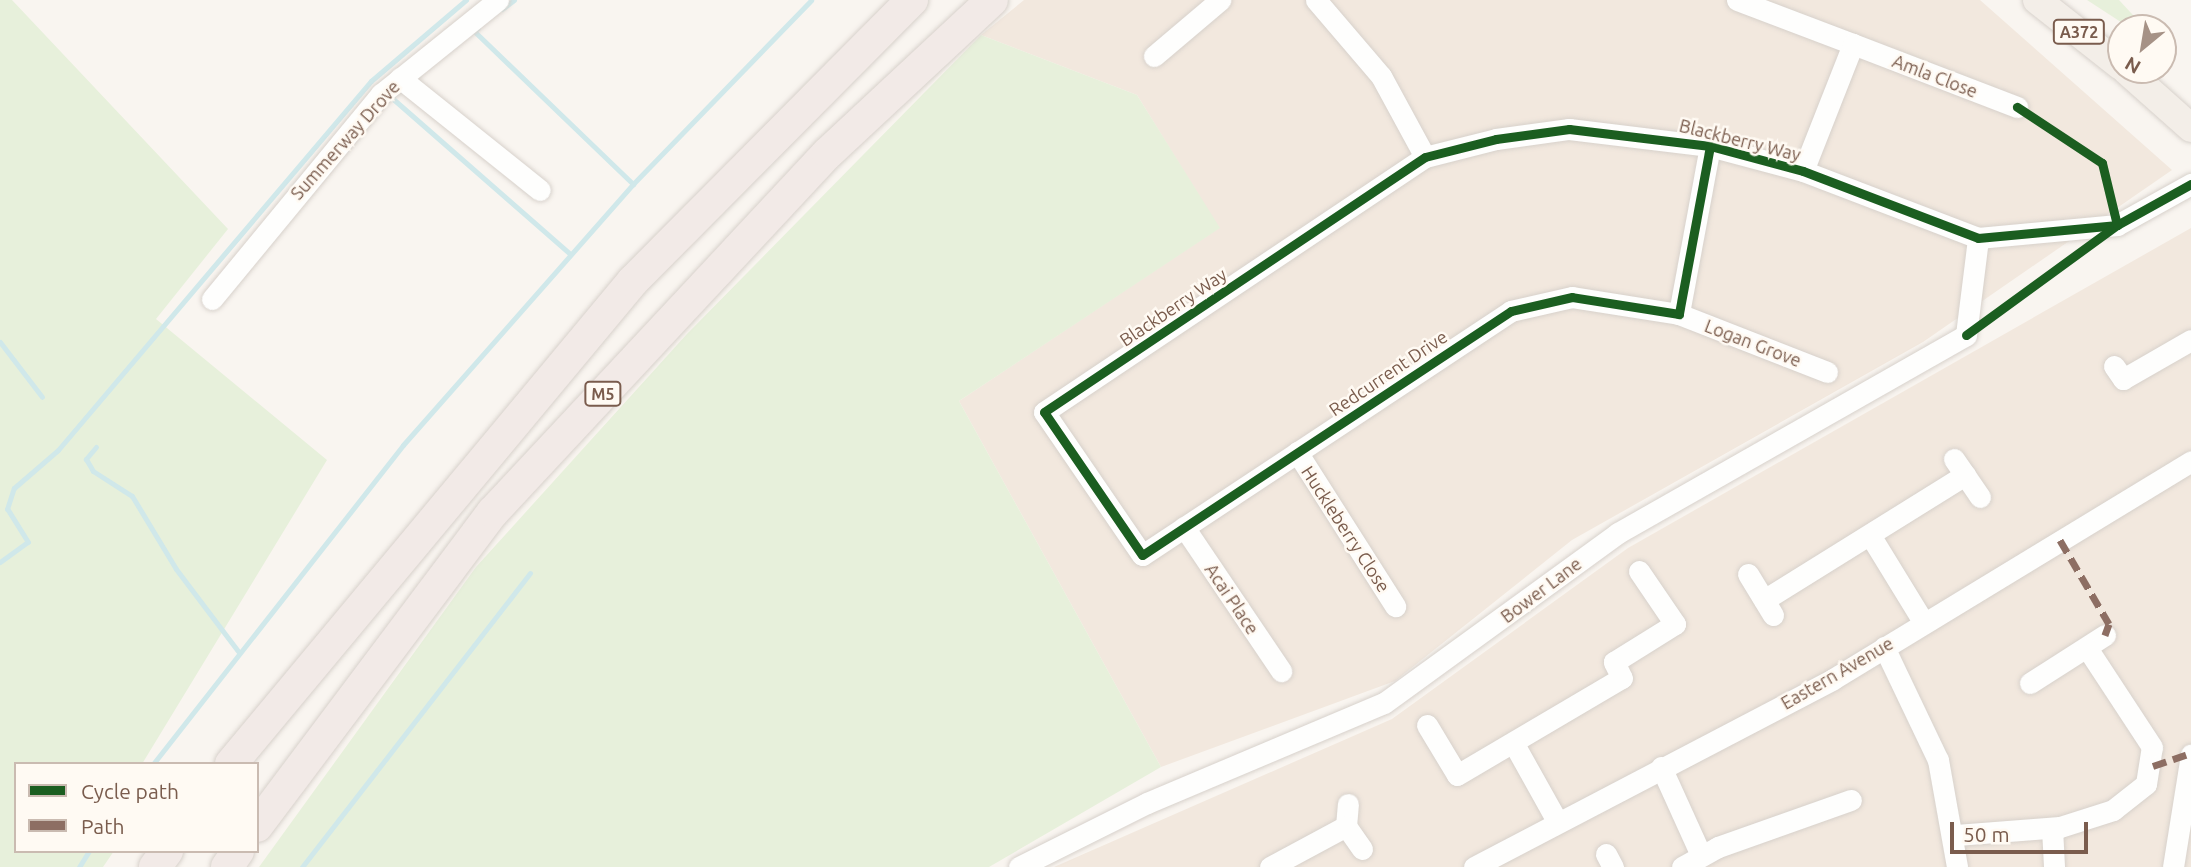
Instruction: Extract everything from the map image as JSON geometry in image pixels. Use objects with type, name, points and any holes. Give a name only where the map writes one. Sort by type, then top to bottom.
[{"type":"highway","points":[[233,762],[633,281],[912,0]]},
{"type":"highway","name":"M5","points":[[259,823],[493,512],[828,153],[992,0]]},
{"type":"main road","name":"A372","points":[[2037,0],[2107,55]]},
{"type":"main road","points":[[2142,84],[2191,128]]},
{"type":"street","name":"Summerway Drove","points":[[212,299],[400,78],[498,0]]},
{"type":"street","points":[[1154,56],[1220,0]]},
{"type":"street","points":[[1316,0],[1381,76],[1425,158]]},
{"type":"street","name":"Amla Close","points":[[1737,0],[2017,107]]},
{"type":"street","points":[[1803,171],[1853,44]]},
{"type":"street","points":[[400,78],[540,190]]},
{"type":"street","name":"Blackberry Way","points":[[1044,412],[1425,158],[1569,129],[1710,146],[1803,171],[1978,238],[2117,226],[2191,184]]},
{"type":"street","points":[[1679,314],[1710,146]]},
{"type":"street","name":"Bower Lane","points":[[1019,867],[1159,797],[1384,703],[1618,533],[1966,335],[1978,238]]},
{"type":"street","name":"Redcurrent Drive","points":[[1044,412],[1142,555],[1511,311],[1572,297],[1679,314]]},
{"type":"street","name":"Logan Grove","points":[[1679,314],[1827,372]]},
{"type":"street","points":[[2114,366],[2123,379],[2191,340]]},
{"type":"street","name":"Huckleberry Close","points":[[1297,452],[1395,606]]},
{"type":"street","name":"Eastern Avenue","points":[[1474,867],[1884,647],[2190,462]]},
{"type":"street","points":[[1748,574],[1769,608],[1959,467],[1980,497]]},
{"type":"street","name":"Acai Place","points":[[1184,527],[1281,671]]},
{"type":"street","points":[[1870,535],[1924,623]]},
{"type":"street","points":[[1426,725],[1457,775],[1514,744],[1622,678],[1614,662],[1675,624],[1639,571]]},
{"type":"street","points":[[2030,683],[2105,635]]},
{"type":"street","points":[[1884,647],[1922,718],[1955,835],[1957,867]]},
{"type":"street","points":[[1955,835],[2052,828],[2128,803],[2153,766],[2146,734],[2087,648]]},
{"type":"street","points":[[1514,744],[1557,821]]},
{"type":"street","points":[[2173,867],[2191,754]]},
{"type":"street","points":[[1661,767],[1701,855]]},
{"type":"street","points":[[1682,867],[1701,855],[1851,800]]},
{"type":"street","points":[[1348,804],[1346,826],[1362,849]]},
{"type":"street","points":[[1270,867],[1346,826]]},
{"type":"street","points":[[2052,828],[2054,867]]},
{"type":"shaded area","points":[[1024,0],[1980,0],[2172,170],[1923,342],[1572,540],[1395,681],[1161,767],[959,401],[1219,228],[1137,95],[981,35]]},
{"type":"shaded area","points":[[2191,228],[2191,867],[1054,867],[1392,719],[1628,548]]},
{"type":"green space","points":[[0,0],[12,0],[228,229],[156,319],[327,460],[143,762],[14,762],[14,853],[113,853],[103,867],[0,867]]},
{"type":"green space","points":[[2087,0],[2119,0],[2132,14],[2108,14]]},
{"type":"green space","points":[[981,35],[1137,95],[1220,228],[959,401],[1161,767],[989,867],[259,867],[476,567],[686,335]]},
{"type":"waterway","points":[[0,562],[28,542],[7,509],[14,488],[58,450],[371,81],[466,0]]},
{"type":"waterway","points":[[502,9],[514,0]]},
{"type":"waterway","points":[[155,762],[403,445],[633,184],[811,0]]},
{"type":"waterway","points":[[478,28],[474,31],[633,184]]},
{"type":"waterway","points":[[392,98],[570,254]]},
{"type":"waterway","points":[[0,342],[42,397]]},
{"type":"waterway","points":[[96,447],[86,459],[93,471],[132,496],[176,569],[238,651]]},
{"type":"waterway","points":[[302,867],[530,573]]},
{"type":"waterway","points":[[79,867],[88,853]]},
{"type":"marked path","points":[[2060,540],[2109,624],[2105,635]]},
{"type":"marked path","points":[[2153,766],[2191,753]]},
{"type":"cycle path","points":[[1966,335],[2117,225],[2102,163],[2017,107]]},
{"type":"cycle path","points":[[1710,146],[1679,314],[1572,297],[1511,311],[1142,555],[1044,412],[1425,157],[1496,139],[1569,129],[1710,146],[1803,171],[1978,238],[2117,225],[2191,184]]}]
